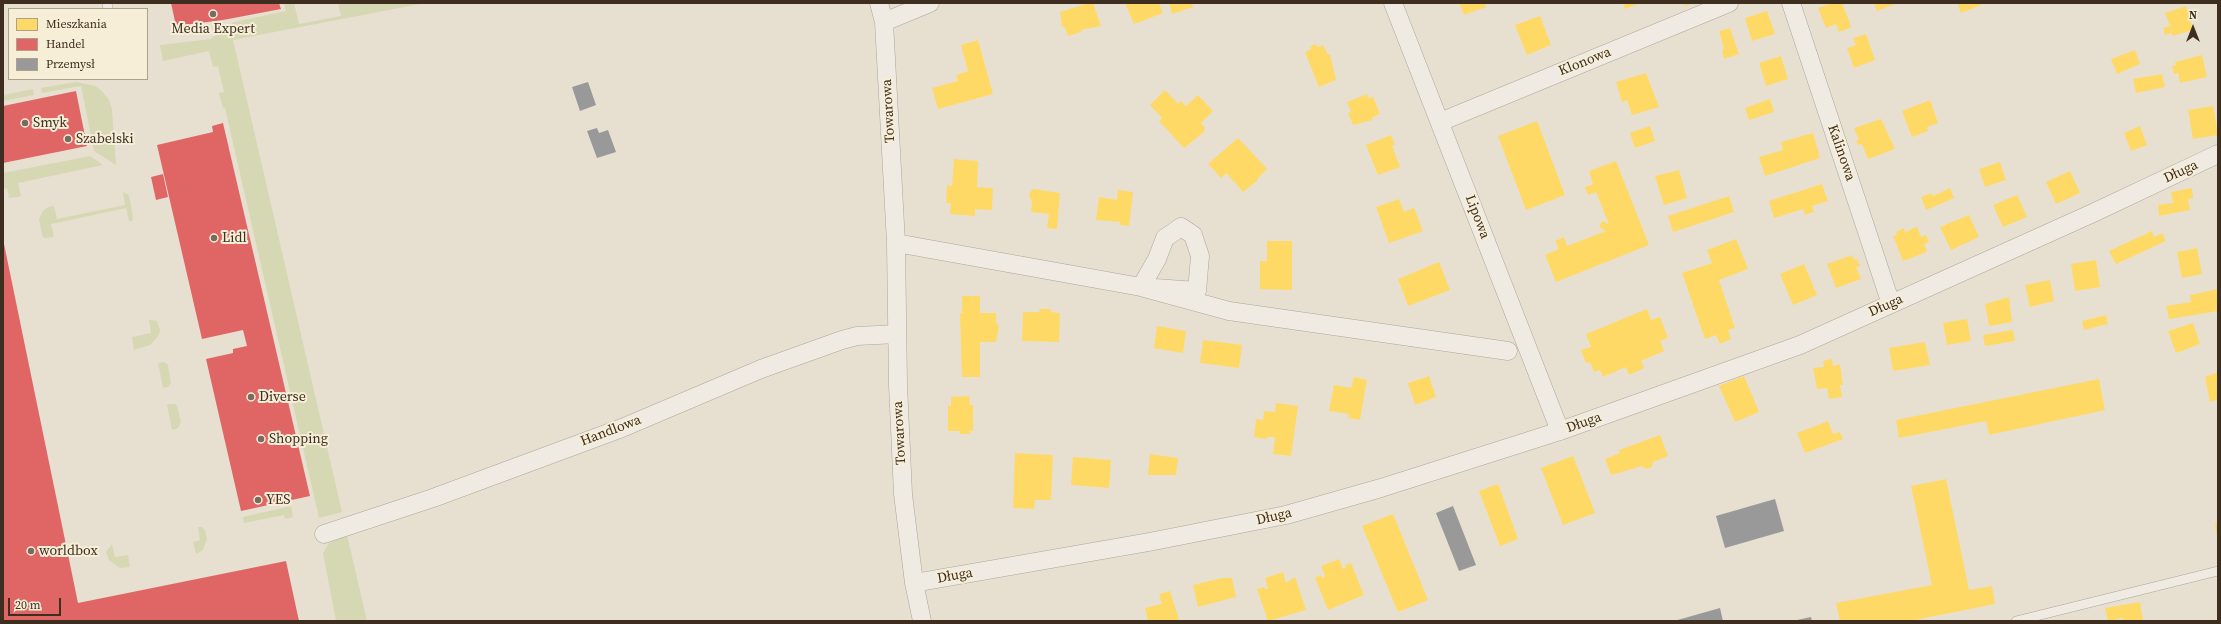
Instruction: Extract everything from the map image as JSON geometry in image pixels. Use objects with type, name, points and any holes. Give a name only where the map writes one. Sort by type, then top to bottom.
[{"type":"street","name":"Towarowa","points":[[879,3],[884,22],[896,243],[897,334],[903,494],[914,583],[922,621]]},
{"type":"street","points":[[884,22],[930,3]]},
{"type":"street","name":"Lipowa","points":[[1393,3],[1560,431]]},
{"type":"street","name":"Klonowa","points":[[1440,122],[1729,3]]},
{"type":"street","name":"Kalinowa","points":[[1791,3],[1892,304]]},
{"type":"street","name":"Długa","points":[[914,583],[1149,542],[1286,515],[1381,488],[1560,431],[1800,345],[2093,213],[2218,154]]},
{"type":"street","points":[[896,243],[1141,287],[1229,311],[1508,351]]},
{"type":"street","name":"Handlowa","points":[[324,534],[434,498],[586,441],[761,369],[842,340],[858,336],[897,334]]},
{"type":"lane","points":[[2016,621],[2218,571]]},
{"type":"green space","points":[[284,3],[294,3],[299,24],[341,16],[338,3],[425,3],[233,40],[342,512],[319,518],[225,108],[223,108],[219,93],[224,92],[218,66],[213,67],[209,51],[163,61],[160,45],[211,39],[234,22],[286,11]]},
{"type":"green space","points":[[76,82],[95,86],[101,90],[109,100],[112,109],[116,165],[94,151],[81,86],[42,93],[41,88]]},
{"type":"green space","points":[[33,89],[34,95],[3,101],[3,95]]},
{"type":"green space","points":[[90,156],[103,165],[18,183],[21,196],[17,197],[9,198],[7,188],[3,189],[3,173]]},
{"type":"green space","points":[[123,192],[129,195],[133,217],[132,221],[129,221],[126,208],[51,224],[54,237],[44,238],[42,235],[39,219],[43,211],[48,207],[54,206],[57,219],[125,205]]},
{"type":"green space","points":[[149,320],[157,321],[160,330],[159,335],[150,345],[134,350],[132,337],[151,333]]},
{"type":"green space","points":[[164,362],[168,365],[171,383],[168,387],[163,388],[158,363]]},
{"type":"green space","points":[[167,404],[175,404],[177,406],[181,422],[178,428],[172,430]]},
{"type":"green space","points":[[291,506],[293,517],[285,519],[284,515],[244,523],[243,517]]},
{"type":"green space","points":[[198,527],[202,527],[205,530],[207,539],[203,550],[196,554],[193,542],[200,540]]},
{"type":"green space","points":[[347,535],[367,621],[336,621],[323,553],[329,543]]},
{"type":"green space","points":[[112,544],[115,557],[128,555],[130,567],[120,568],[109,560],[106,552]]},
{"type":"building: Mieszkania","points":[[1093,3],[1101,26],[1081,30],[1081,32],[1068,36],[1065,28],[1062,26],[1060,12]]},
{"type":"building: Mieszkania","points":[[1125,3],[1159,3],[1163,13],[1134,24]]},
{"type":"building: Mieszkania","points":[[1169,3],[1192,3],[1193,7],[1172,14]]},
{"type":"building: Mieszkania","points":[[1459,3],[1485,3],[1486,7],[1464,15]]},
{"type":"building: Mieszkania","points":[[1623,3],[1640,3],[1625,9]]},
{"type":"building: Mieszkania","points":[[1683,3],[1693,3],[1685,6]]},
{"type":"building: Mieszkania","points":[[1832,3],[1842,3],[1851,26],[1850,28],[1839,32],[1836,24],[1826,28],[1818,8]]},
{"type":"building: Mieszkania","points":[[1874,3],[1898,3],[1877,11]]},
{"type":"building: Mieszkania","points":[[1957,3],[1980,3],[1981,5],[1961,13]]},
{"type":"building: Mieszkania","points":[[2186,6],[2193,30],[2172,36],[2172,33],[2165,35],[2163,28],[2170,26],[2165,13]]},
{"type":"building: Mieszkania","points":[[1767,11],[1775,34],[1752,41],[1745,18]]},
{"type":"building: Mieszkania","points":[[1540,16],[1551,45],[1527,55],[1515,25]]},
{"type":"building: Mieszkania","points":[[1730,28],[1739,54],[1724,59],[1722,50],[1724,49],[1719,31]]},
{"type":"building: Mieszkania","points":[[1866,34],[1875,60],[1854,68],[1847,48],[1856,45],[1853,38]]},
{"type":"building: Mieszkania","points":[[978,40],[993,94],[938,109],[932,88],[958,81],[956,75],[968,71],[961,45]]},
{"type":"building: Mieszkania","points":[[1315,44],[1318,47],[1323,45],[1328,55],[1330,54],[1336,80],[1319,87],[1305,52],[1310,50],[1311,46]]},
{"type":"building: Mieszkania","points":[[2135,50],[2140,64],[2117,74],[2111,59]]},
{"type":"building: Mieszkania","points":[[2202,55],[2207,77],[2180,83],[2178,73],[2174,74],[2172,66],[2176,65],[2175,62]]},
{"type":"building: Mieszkania","points":[[1781,56],[1788,79],[1766,86],[1759,63]]},
{"type":"building: Mieszkania","points":[[1646,73],[1659,107],[1632,115],[1627,100],[1622,102],[1616,82]]},
{"type":"building: Mieszkania","points":[[2162,74],[2165,87],[2136,93],[2133,79]]},
{"type":"building: Mieszkania","points":[[1165,90],[1178,104],[1181,101],[1186,106],[1198,95],[1213,111],[1201,123],[1205,128],[1204,132],[1184,148],[1159,121],[1162,118],[1150,105]]},
{"type":"building: Mieszkania","points":[[1367,94],[1368,98],[1373,97],[1380,114],[1373,117],[1372,120],[1353,125],[1348,113],[1351,112],[1347,102]]},
{"type":"building: Mieszkania","points":[[1770,99],[1774,112],[1749,120],[1745,108]]},
{"type":"building: Mieszkania","points":[[1930,100],[1938,123],[1927,127],[1928,131],[1912,137],[1902,111]]},
{"type":"building: Mieszkania","points":[[2213,106],[2218,135],[2193,139],[2188,110]]},
{"type":"building: Mieszkania","points":[[1881,119],[1895,149],[1868,159],[1862,144],[1858,145],[1856,141],[1859,140],[1854,128]]},
{"type":"building: Mieszkania","points":[[1537,121],[1565,195],[1526,210],[1498,136]]},
{"type":"building: Mieszkania","points":[[1650,126],[1655,141],[1635,148],[1630,133]]},
{"type":"building: Mieszkania","points":[[2140,126],[2147,145],[2131,151],[2124,133]]},
{"type":"building: Mieszkania","points":[[1813,133],[1820,158],[1765,176],[1759,157],[1783,150],[1781,142]]},
{"type":"building: Mieszkania","points":[[1391,135],[1395,145],[1392,146],[1400,167],[1378,175],[1366,145]]},
{"type":"building: Mieszkania","points":[[1238,138],[1267,169],[1257,179],[1258,180],[1243,192],[1226,173],[1221,178],[1208,164]]},
{"type":"building: Mieszkania","points":[[954,159],[978,161],[977,187],[993,188],[992,210],[975,209],[975,216],[950,214],[951,203],[946,203],[947,185],[952,186]]},
{"type":"building: Mieszkania","points":[[1616,161],[1649,245],[1556,282],[1545,255],[1559,249],[1555,241],[1564,237],[1567,246],[1606,231],[1599,227],[1602,221],[1609,224],[1596,192],[1588,195],[1585,187],[1593,184],[1589,171]]},
{"type":"building: Mieszkania","points":[[2000,162],[2006,180],[1985,187],[1979,169]]},
{"type":"building: Mieszkania","points":[[1679,170],[1687,198],[1664,205],[1655,176]]},
{"type":"building: Mieszkania","points":[[2070,171],[2080,193],[2056,204],[2046,182]]},
{"type":"building: Mieszkania","points":[[1822,184],[1828,201],[1812,206],[1814,212],[1805,215],[1803,209],[1774,218],[1769,201]]},
{"type":"building: Mieszkania","points":[[1950,188],[1954,198],[1926,210],[1921,197],[1932,193],[1933,196]]},
{"type":"building: Mieszkania","points":[[2192,188],[2193,198],[2188,199],[2190,210],[2159,216],[2158,205],[2173,203],[2171,192]]},
{"type":"building: Mieszkania","points":[[1033,189],[1060,193],[1057,229],[1047,228],[1049,214],[1031,212],[1032,201],[1029,197],[1030,192]]},
{"type":"building: Mieszkania","points":[[1118,190],[1133,192],[1129,226],[1120,225],[1120,222],[1096,220],[1099,197],[1117,200]]},
{"type":"building: Mieszkania","points":[[2017,195],[2027,217],[2003,227],[1993,205]]},
{"type":"building: Mieszkania","points":[[1729,196],[1734,212],[1673,232],[1668,216]]},
{"type":"building: Mieszkania","points":[[1399,199],[1404,212],[1414,208],[1423,231],[1389,243],[1376,207]]},
{"type":"building: Mieszkania","points":[[1969,215],[1979,237],[1951,250],[1940,227]]},
{"type":"building: Mieszkania","points":[[1917,227],[1921,237],[1926,235],[1929,242],[1924,244],[1927,252],[1903,261],[1893,236],[1897,235],[1896,232],[1904,228],[1905,232]]},
{"type":"building: Mieszkania","points":[[2152,231],[2154,237],[2162,233],[2166,241],[2116,264],[2109,251]]},
{"type":"building: Mieszkania","points":[[1736,239],[1748,269],[1719,280],[1735,328],[1728,330],[1731,339],[1720,344],[1716,335],[1705,339],[1682,273],[1712,263],[1707,250]]},
{"type":"building: Mieszkania","points":[[1267,241],[1292,241],[1292,290],[1260,289],[1260,261],[1267,261]]},
{"type":"building: Mieszkania","points":[[2197,248],[2202,274],[2182,278],[2177,252]]},
{"type":"building: Mieszkania","points":[[1852,255],[1854,260],[1857,259],[1860,266],[1856,267],[1861,279],[1836,288],[1827,264]]},
{"type":"building: Mieszkania","points":[[2096,260],[2100,287],[2075,291],[2071,264]]},
{"type":"building: Mieszkania","points":[[1439,262],[1450,290],[1408,306],[1398,279]]},
{"type":"building: Mieszkania","points":[[1804,264],[1817,295],[1793,305],[1780,274]]},
{"type":"building: Mieszkania","points":[[2050,280],[2054,301],[2030,307],[2025,285]]},
{"type":"building: Mieszkania","points":[[2218,289],[2218,311],[2169,319],[2166,306],[2191,302],[2190,295]]},
{"type":"building: Mieszkania","points":[[962,296],[980,296],[980,313],[996,313],[996,323],[999,326],[996,342],[980,342],[980,377],[962,377],[960,313],[962,313]]},
{"type":"building: Mieszkania","points":[[2009,297],[2012,322],[1989,326],[1985,304]]},
{"type":"building: Mieszkania","points":[[1040,309],[1051,309],[1051,312],[1060,313],[1059,342],[1022,341],[1023,312],[1039,312]]},
{"type":"building: Mieszkania","points":[[1647,309],[1651,320],[1660,317],[1668,338],[1660,341],[1664,351],[1641,361],[1644,368],[1629,375],[1626,367],[1603,377],[1600,370],[1594,372],[1590,362],[1586,363],[1581,350],[1591,347],[1586,334]]},
{"type":"building: Mieszkania","points":[[2106,315],[2108,324],[2084,330],[2082,321]]},
{"type":"building: Mieszkania","points":[[1967,319],[1971,341],[1947,345],[1943,323]]},
{"type":"building: Mieszkania","points":[[2193,323],[2200,344],[2176,353],[2168,331]]},
{"type":"building: Mieszkania","points":[[1157,326],[1186,331],[1183,353],[1154,348]]},
{"type":"building: Mieszkania","points":[[2013,330],[2015,341],[1985,346],[1983,335]]},
{"type":"building: Mieszkania","points":[[1203,340],[1242,345],[1239,368],[1200,363]]},
{"type":"building: Mieszkania","points":[[1925,342],[1930,365],[1893,371],[1889,348]]},
{"type":"building: Mieszkania","points":[[1832,359],[1833,366],[1840,364],[1843,385],[1840,385],[1842,397],[1829,399],[1827,388],[1817,389],[1813,368],[1824,367],[1823,361]]},
{"type":"building: Mieszkania","points":[[2218,372],[2218,400],[2210,402],[2205,377]]},
{"type":"building: Mieszkania","points":[[1429,376],[1436,397],[1415,405],[1408,383]]},
{"type":"building: Mieszkania","points":[[1744,376],[1759,412],[1735,422],[1719,386]]},
{"type":"building: Mieszkania","points":[[1354,377],[1367,380],[1360,420],[1348,418],[1349,414],[1329,411],[1334,385],[1351,388]]},
{"type":"building: Mieszkania","points":[[2099,379],[2105,410],[1989,435],[1986,421],[1899,438],[1896,420]]},
{"type":"building: Mieszkania","points":[[969,396],[970,405],[973,405],[973,431],[969,431],[970,434],[960,434],[960,431],[948,431],[948,406],[951,406],[951,397]]},
{"type":"building: Mieszkania","points":[[1276,403],[1298,406],[1291,456],[1273,454],[1275,437],[1267,437],[1267,439],[1254,437],[1256,419],[1263,420],[1264,411],[1275,412]]},
{"type":"building: Mieszkania","points":[[1828,421],[1833,434],[1840,432],[1843,439],[1805,453],[1797,433]]},
{"type":"building: Mieszkania","points":[[1660,435],[1668,456],[1653,462],[1652,467],[1646,469],[1642,466],[1611,475],[1605,459],[1620,453],[1619,450]]},
{"type":"building: Mieszkania","points":[[1015,453],[1053,455],[1051,500],[1035,500],[1034,509],[1013,508]]},
{"type":"building: Mieszkania","points":[[1150,454],[1178,458],[1176,475],[1148,475]]},
{"type":"building: Mieszkania","points":[[1573,456],[1595,513],[1563,525],[1541,468]]},
{"type":"building: Mieszkania","points":[[1073,457],[1111,460],[1109,488],[1071,485]]},
{"type":"building: Mieszkania","points":[[1946,479],[1969,590],[1992,586],[1995,604],[1910,621],[1840,621],[1836,603],[1932,585],[1911,486]]},
{"type":"building: Mieszkania","points":[[1498,484],[1518,539],[1500,546],[1479,491]]},
{"type":"building: Mieszkania","points":[[1393,514],[1428,600],[1398,612],[1362,526]]},
{"type":"building: Mieszkania","points":[[2218,522],[2218,537],[2217,538],[2215,523]]},
{"type":"building: Mieszkania","points":[[1339,559],[1343,569],[1346,568],[1345,565],[1351,563],[1364,595],[1328,610],[1315,578],[1321,575],[1322,578],[1325,576],[1321,566]]},
{"type":"building: Mieszkania","points":[[1283,572],[1286,583],[1295,577],[1306,610],[1268,621],[1257,589],[1264,587],[1265,589],[1268,589],[1265,578]]},
{"type":"building: Mieszkania","points":[[1222,578],[1232,578],[1236,597],[1198,607],[1193,585]]},
{"type":"building: Mieszkania","points":[[1170,591],[1179,620],[1148,621],[1145,608],[1162,604],[1159,594]]},
{"type":"building: Mieszkania","points":[[2140,602],[2143,621],[2123,621],[2123,618],[2108,621],[2105,608]]},
{"type":"building: Handel","name":"Media Expert","points":[[171,3],[279,3],[281,9],[223,20],[176,26]]},
{"type":"building: Handel","points":[[76,91],[87,146],[3,163],[3,106]]},
{"type":"building: Handel","points":[[223,123],[310,496],[241,511],[206,359],[233,353],[233,349],[247,346],[243,330],[202,339],[157,145],[213,132],[212,126]]},
{"type":"building: Handel","points":[[163,174],[168,197],[156,200],[151,177]]},
{"type":"building: Handel","points":[[3,239],[78,603],[286,561],[299,621],[3,621]]},
{"type":"building: Przemysł","points":[[588,82],[596,105],[580,111],[572,87]]},
{"type":"building: Przemysł","points":[[597,128],[599,133],[608,130],[616,152],[597,158],[587,131]]},
{"type":"building: Przemysł","points":[[1775,499],[1784,531],[1725,548],[1716,516]]},
{"type":"building: Przemysł","points":[[1453,506],[1476,565],[1459,571],[1436,513]]},
{"type":"building: Przemysł","points":[[1720,608],[1723,621],[1674,621]]},
{"type":"building: Przemysł","points":[[1811,617],[1812,621],[1797,621],[1797,620]]},
{"type":"place","name":"Media Expert","points":[[213,14]]},
{"type":"place","name":"Smyk","points":[[25,123]]},
{"type":"place","name":"Szabelski","points":[[68,139]]},
{"type":"place","name":"Lidl","points":[[214,238]]},
{"type":"place","name":"Diverse","points":[[251,397]]},
{"type":"place","name":"Shopping","points":[[261,439]]},
{"type":"place","name":"YES","points":[[258,500]]},
{"type":"place","name":"worldbox","points":[[31,551]]}]
